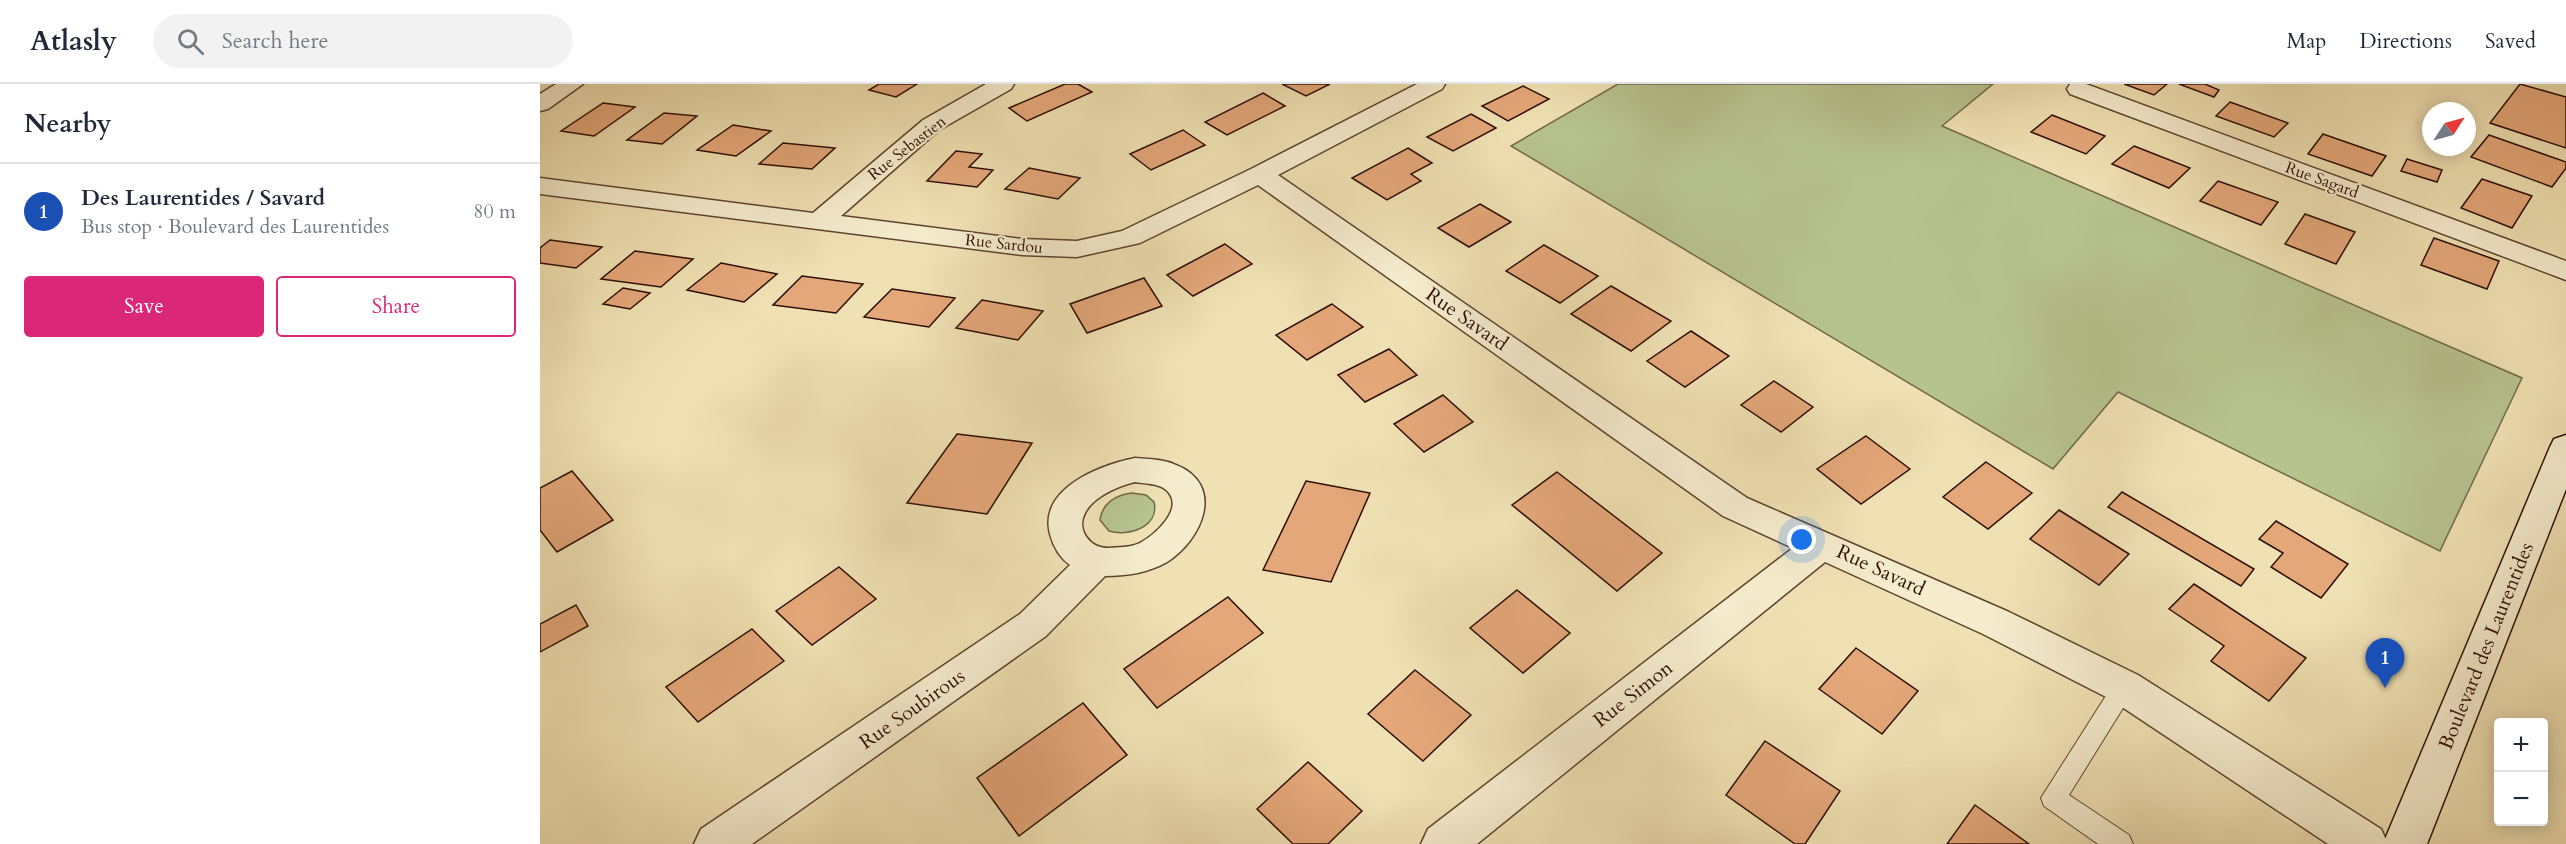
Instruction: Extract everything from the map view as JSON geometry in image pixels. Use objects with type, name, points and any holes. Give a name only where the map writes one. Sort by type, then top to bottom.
[{"type":"street","points":[[540,104],[572,84]]},
{"type":"street","name":"Rue Sebastien","points":[[818,222],[931,125],[1004,84]]},
{"type":"street","name":"Rue Sardou","points":[[540,186],[1022,247],[1077,249],[1130,237],[1260,174],[1434,84]]},
{"type":"street","name":"Rue Sagard","points":[[2078,89],[2566,271]]},
{"type":"street","name":"Rue Savard","points":[[1260,174],[1735,507],[1823,544],[1996,623],[2124,687],[2366,844]]},
{"type":"street","name":"Boulevard des Laurentides","points":[[2405,844],[2566,447]]},
{"type":"street","name":"Rue Simon","points":[[1443,844],[1823,544]]},
{"type":"street","name":"Rue Soubirous","points":[[716,844],[1033,625],[1096,561]]},
{"type":"lane","points":[[2120,844],[2053,798],[2124,687]]},
{"type":"green space","points":[[1618,84],[1993,84],[1942,126],[2522,378],[2440,551],[2118,392],[2053,469],[1511,146]]},
{"type":"green space","points":[[1132,493],[1146,495],[1154,502],[1155,511],[1152,518],[1147,524],[1133,531],[1117,533],[1109,531],[1100,520],[1104,509],[1115,498]]},
{"type":"building","points":[[879,84],[917,84],[896,97],[869,90]]},
{"type":"building","points":[[1065,84],[1078,84],[1092,92],[1027,121],[1009,108]]},
{"type":"building","points":[[1282,84],[1330,84],[1306,96]]},
{"type":"building","points":[[2124,84],[2167,84],[2154,95]]},
{"type":"building","points":[[2179,84],[2205,84],[2219,90],[2214,97]]},
{"type":"building","points":[[2520,84],[2566,97],[2566,148],[2490,123]]},
{"type":"building","points":[[1523,86],[1549,99],[1508,121],[1482,106]]},
{"type":"building","points":[[1263,93],[1285,106],[1227,135],[1205,122]]},
{"type":"building","points":[[2230,102],[2288,123],[2274,137],[2216,116]]},
{"type":"building","points":[[603,103],[635,107],[594,136],[561,131]]},
{"type":"building","points":[[664,113],[697,116],[662,144],[627,140]]},
{"type":"building","points":[[1471,114],[1496,128],[1453,151],[1427,137]]},
{"type":"building","points":[[2052,115],[2105,136],[2086,154],[2031,132]]},
{"type":"building","points":[[733,125],[771,131],[736,156],[697,150]]},
{"type":"building","points":[[1183,130],[1205,145],[1151,170],[1130,154]]},
{"type":"building","points":[[2323,134],[2386,156],[2372,176],[2308,154]]},
{"type":"building","points":[[2489,135],[2566,162],[2566,168],[2552,187],[2471,157],[2476,156],[2476,151]]},
{"type":"building","points":[[783,143],[835,148],[812,169],[759,164]]},
{"type":"building","points":[[2134,146],[2190,168],[2169,188],[2112,164]]},
{"type":"building","points":[[1408,148],[1432,163],[1411,174],[1421,181],[1387,200],[1352,178]]},
{"type":"building","points":[[956,151],[982,154],[969,167],[993,170],[977,187],[927,181]]},
{"type":"building","points":[[2407,159],[2442,170],[2437,182],[2401,171]]},
{"type":"building","points":[[1029,168],[1080,178],[1058,199],[1005,189]]},
{"type":"building","points":[[2482,179],[2532,196],[2512,228],[2461,208]]},
{"type":"building","points":[[2218,181],[2278,202],[2261,225],[2200,201]]},
{"type":"building","points":[[1480,204],[1511,222],[1469,247],[1438,228]]},
{"type":"building","points":[[2305,214],[2355,232],[2336,264],[2285,244]]},
{"type":"building","points":[[2434,238],[2499,261],[2487,289],[2421,265]]},
{"type":"building","points":[[550,240],[602,247],[576,268],[540,263],[540,248]]},
{"type":"building","points":[[1225,244],[1252,264],[1193,296],[1167,275]]},
{"type":"building","points":[[1544,245],[1598,276],[1560,303],[1506,271]]},
{"type":"building","points":[[635,251],[693,259],[661,287],[601,279]]},
{"type":"building","points":[[721,263],[777,274],[744,302],[687,290]]},
{"type":"building","points":[[802,276],[863,284],[836,313],[773,305]]},
{"type":"building","points":[[1144,278],[1162,306],[1087,333],[1070,304]]},
{"type":"building","points":[[1611,286],[1671,321],[1631,351],[1571,314]]},
{"type":"building","points":[[623,288],[650,293],[630,309],[603,304]]},
{"type":"building","points":[[892,289],[955,298],[929,327],[864,317]]},
{"type":"building","points":[[982,300],[1043,311],[1018,340],[956,328]]},
{"type":"building","points":[[1332,304],[1363,327],[1307,360],[1276,335]]},
{"type":"building","points":[[1691,331],[1729,356],[1685,387],[1647,361]]},
{"type":"building","points":[[1389,349],[1417,375],[1365,402],[1338,375]]},
{"type":"building","points":[[1774,381],[1813,407],[1781,432],[1741,405]]},
{"type":"building","points":[[1443,395],[1473,422],[1424,452],[1394,424]]},
{"type":"building","points":[[957,434],[1032,443],[987,514],[907,503]]},
{"type":"building","points":[[1866,436],[1910,469],[1861,504],[1817,469]]},
{"type":"building","points":[[1986,462],[2032,493],[1988,529],[1943,497]]},
{"type":"building","points":[[572,471],[613,520],[557,552],[540,530],[540,488]]},
{"type":"building","points":[[1557,472],[1662,553],[1617,591],[1512,505]]},
{"type":"building","points":[[1306,481],[1370,493],[1331,582],[1263,570]]},
{"type":"building","points":[[2122,492],[2254,569],[2241,586],[2108,507]]},
{"type":"building","points":[[2059,510],[2129,554],[2099,585],[2030,539]]},
{"type":"building","points":[[2276,521],[2348,564],[2321,598],[2271,567],[2283,553],[2259,539]]},
{"type":"building","points":[[839,567],[876,599],[812,645],[776,611]]},
{"type":"building","points":[[2194,584],[2306,658],[2269,701],[2211,661],[2224,646],[2169,609]]},
{"type":"building","points":[[1517,590],[1570,633],[1523,673],[1470,628]]},
{"type":"building","points":[[1228,597],[1263,633],[1157,708],[1124,669]]},
{"type":"building","points":[[576,605],[588,626],[540,652],[540,624]]},
{"type":"building","points":[[752,629],[784,661],[698,722],[666,687]]},
{"type":"building","points":[[1856,648],[1918,691],[1882,734],[1819,689]]},
{"type":"building","points":[[1415,670],[1471,715],[1423,761],[1368,714]]},
{"type":"building","points":[[1083,703],[1127,755],[1019,836],[977,778]]},
{"type":"building","points":[[1765,741],[1840,791],[1805,844],[1795,844],[1726,795]]},
{"type":"building","points":[[1308,762],[1362,811],[1328,844],[1293,844],[1257,809]]},
{"type":"building","points":[[1975,805],[2029,844],[1947,844]]},
{"type":"place","name":"Des Laurentides / Savard","points":[[2385,688]]}]
